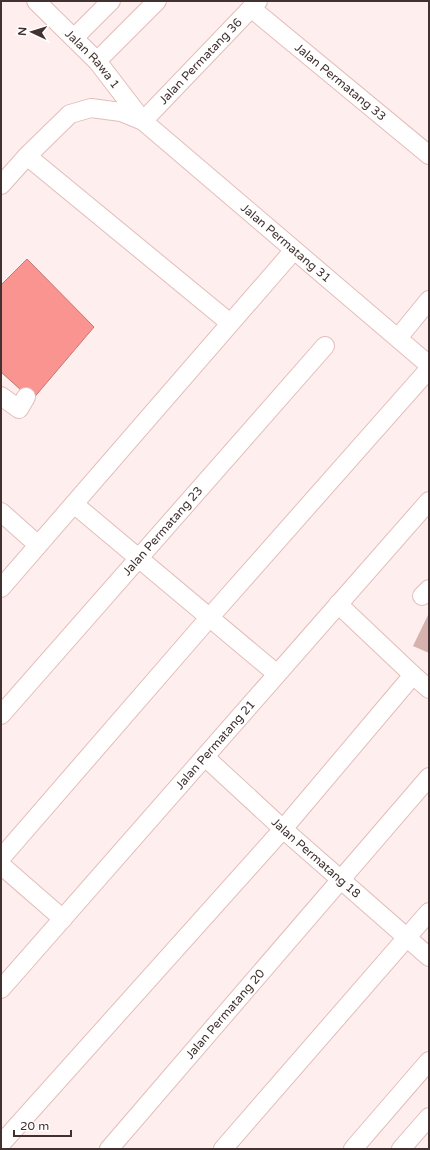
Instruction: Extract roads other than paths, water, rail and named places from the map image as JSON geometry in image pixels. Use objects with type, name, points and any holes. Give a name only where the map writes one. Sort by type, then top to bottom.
[{"type":"street","name":"Jalan Rawa 1","points":[[36,1],[97,61],[144,121]]},
{"type":"street","points":[[74,38],[111,1]]},
{"type":"street","points":[[97,61],[156,1]]},
{"type":"street","name":"Jalan Permatang 36","points":[[144,121],[254,5]]},
{"type":"street","name":"Jalan Permatang 33","points":[[254,5],[429,155]]},
{"type":"street","points":[[1,184],[70,114],[91,108],[121,112],[144,121]]},
{"type":"street","name":"Jalan Permatang 31","points":[[144,121],[429,365]]},
{"type":"street","points":[[27,156],[230,323]]},
{"type":"street","points":[[1,588],[294,250]]},
{"type":"street","points":[[398,338],[429,300]]},
{"type":"street","name":"Jalan Permatang 23","points":[[1,716],[325,346]]},
{"type":"street","points":[[1,858],[209,618],[429,368]]},
{"type":"street","points":[[1,396],[18,409],[26,398]]},
{"type":"street","name":"Jalan Permatang 21","points":[[1,989],[429,501]]},
{"type":"street","points":[[74,504],[277,674]]},
{"type":"street","points":[[1,512],[38,545]]},
{"type":"street","points":[[338,604],[429,689]]},
{"type":"street","points":[[1,1144],[283,829],[413,675]]},
{"type":"street","name":"Jalan Permatang 18","points":[[205,757],[283,829],[429,957]]},
{"type":"street","name":"Jalan Permatang 20","points":[[109,1149],[429,777]]},
{"type":"street","points":[[1,865],[63,919]]},
{"type":"street","points":[[222,1149],[429,912]]},
{"type":"street","points":[[353,1149],[429,1061]]},
{"type":"street","points":[[401,1149],[429,1117]]}]
